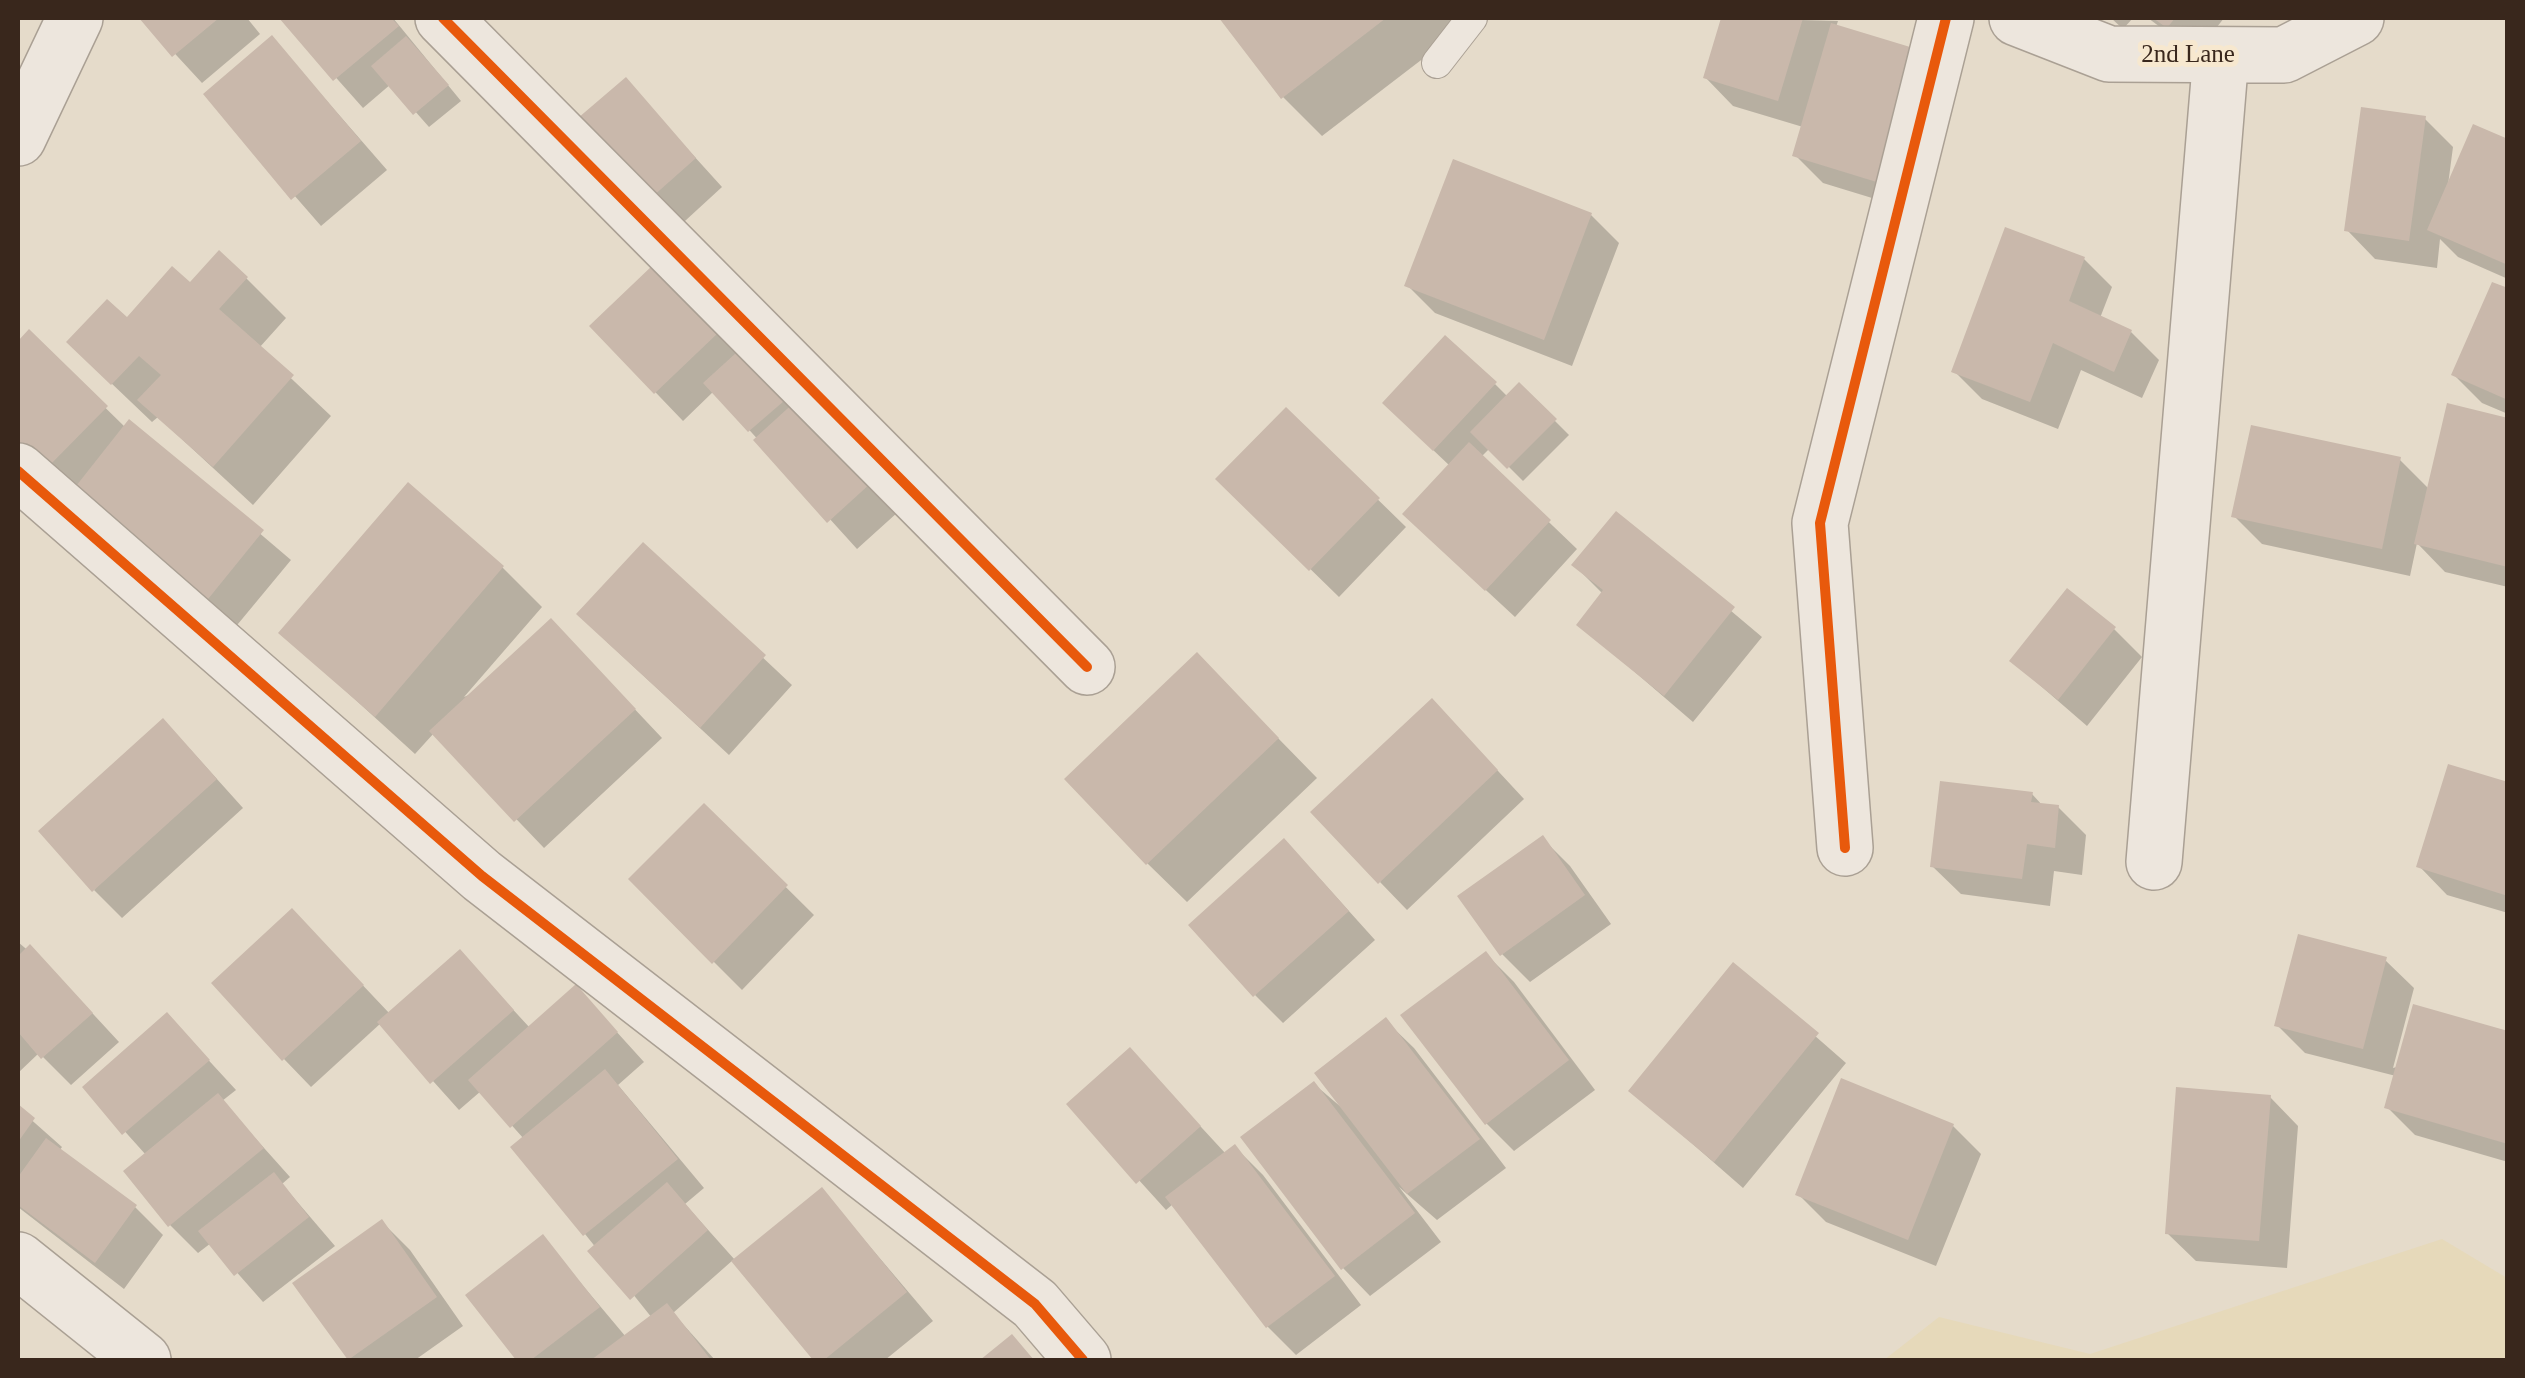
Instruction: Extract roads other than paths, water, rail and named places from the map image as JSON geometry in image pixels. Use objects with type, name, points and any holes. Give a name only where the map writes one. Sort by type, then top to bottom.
[{"type":"street","points":[[443,18],[1086,667]]},
{"type":"street","points":[[1845,848],[1820,523],[1946,18]]},
{"type":"street","name":"2nd Lane","points":[[2017,18],[2108,54],[2284,56],[2356,18]]},
{"type":"street","points":[[18,138],[61,21]]},
{"type":"street","points":[[2154,862],[2221,55]]},
{"type":"street","points":[[18,471],[482,876],[1035,1304],[1083,1360]]},
{"type":"street","points":[[18,1260],[143,1360]]},
{"type":"lane","points":[[1437,62],[1472,18]]}]
